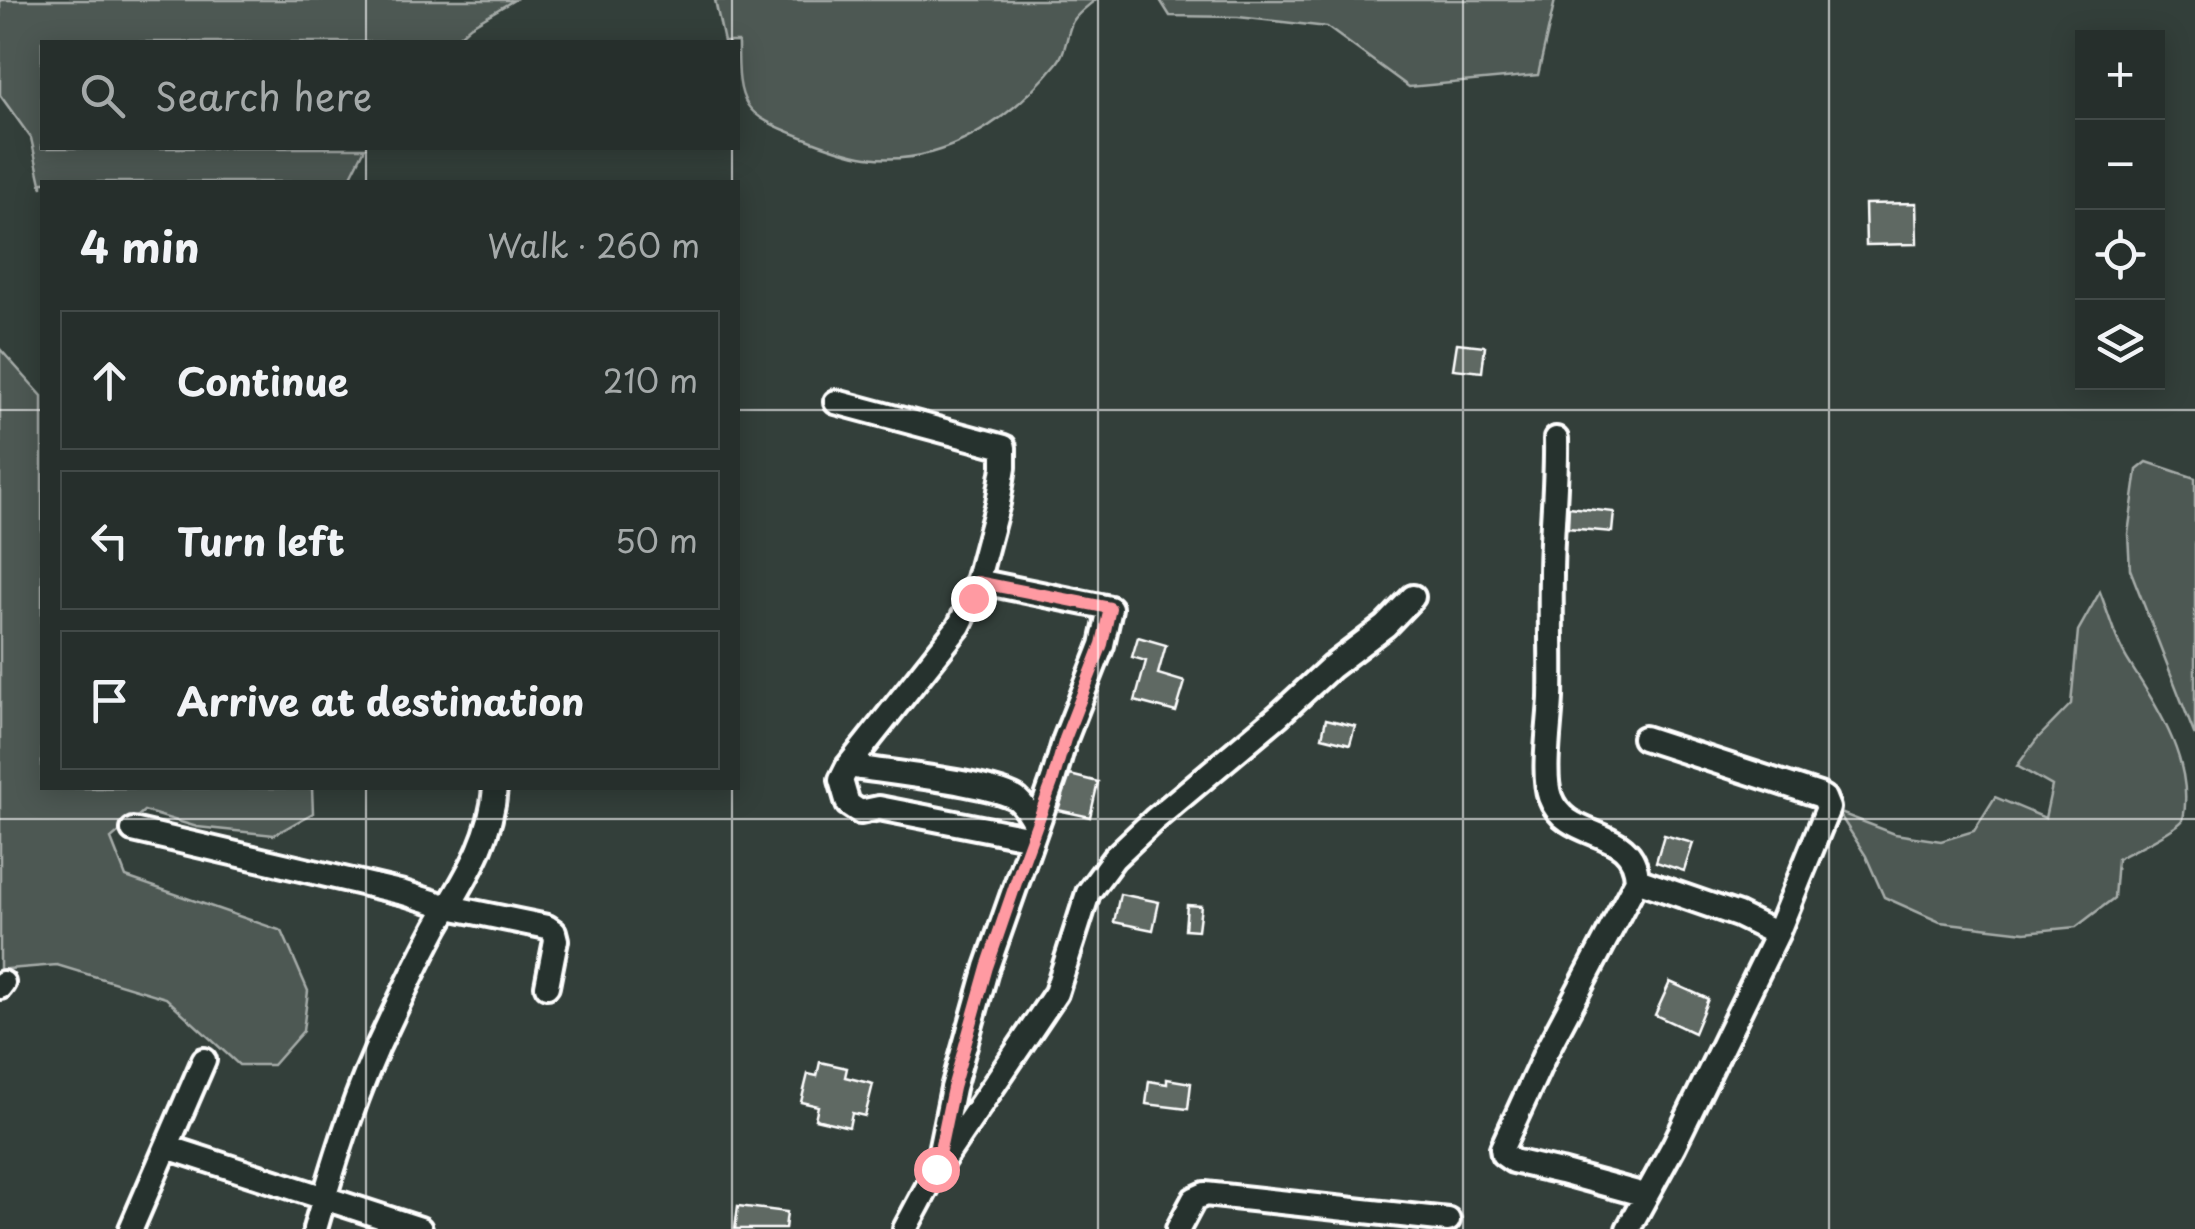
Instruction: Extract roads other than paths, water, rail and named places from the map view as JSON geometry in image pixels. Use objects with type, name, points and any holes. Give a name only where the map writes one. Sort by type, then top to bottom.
[{"type":"street","points":[[836,402],[1004,447],[998,503],[973,598],[958,626],[848,766],[841,780],[848,804],[860,812],[878,808],[1034,832]]},
{"type":"street","points":[[1556,439],[1547,780],[1550,797],[1571,822],[1622,845],[1636,866],[1637,880],[1546,1052],[1502,1148],[1513,1162],[1646,1195]]},
{"type":"street","points":[[936,1169],[953,1088],[982,984],[1065,739],[1102,644],[1110,608],[977,582]]},
{"type":"street","points":[[905,1229],[936,1169],[1056,992],[1088,894],[1114,858],[1331,667],[1385,626],[1413,596]]},
{"type":"street","points":[[1628,1229],[1674,1146],[1778,934],[1828,814],[1827,803],[1819,795],[1644,738]]},
{"type":"street","points":[[848,766],[987,788],[1015,798],[1025,808],[1034,832]]},
{"type":"street","points":[[315,1229],[348,1121],[385,1030],[486,837],[495,790]]},
{"type":"street","points":[[133,830],[548,927],[556,940],[547,986]]},
{"type":"street","points":[[1637,880],[1738,915],[1778,934]]},
{"type":"street","points":[[131,1229],[204,1060]]},
{"type":"street","points":[[167,1147],[420,1229]]},
{"type":"street","points":[[1178,1229],[1194,1198],[1206,1194],[1448,1220]]}]
